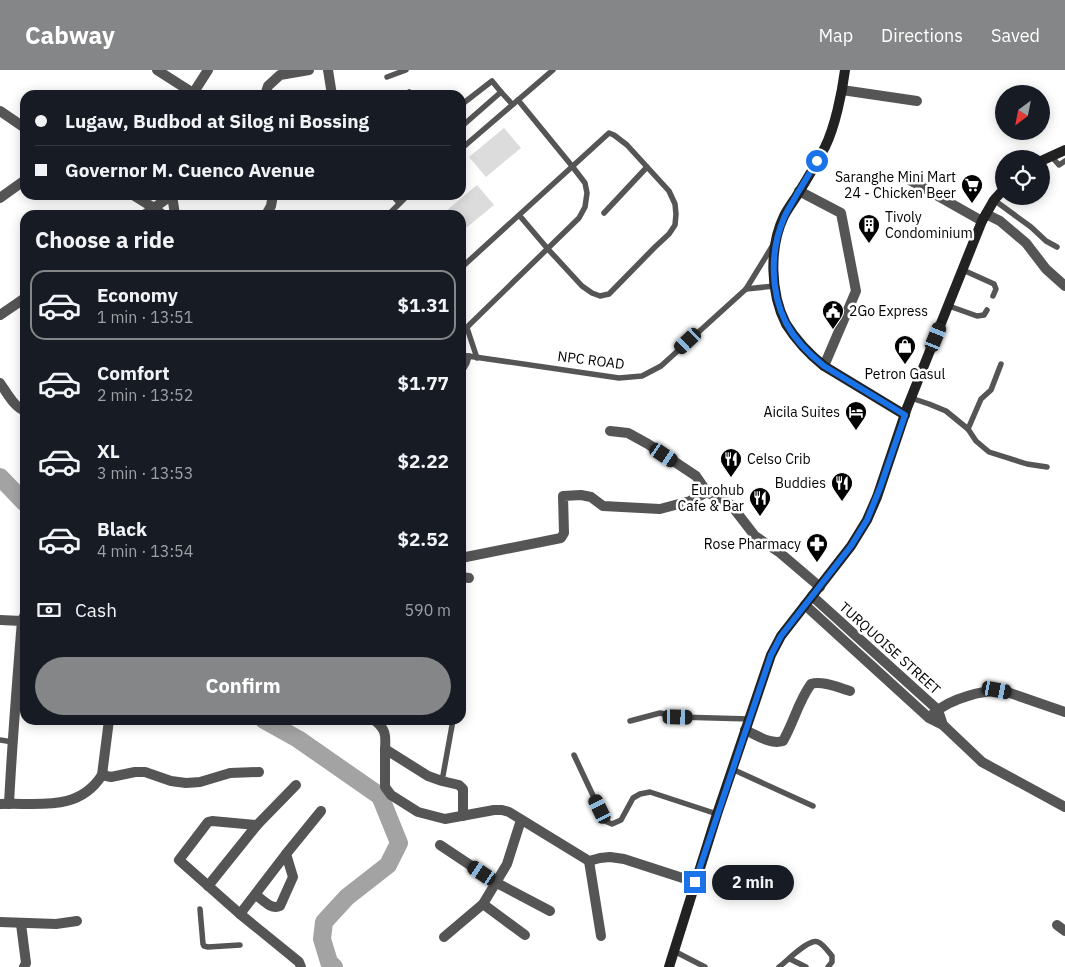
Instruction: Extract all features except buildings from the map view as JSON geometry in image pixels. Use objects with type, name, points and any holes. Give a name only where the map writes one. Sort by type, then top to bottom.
[{"type":"main road","points":[[845,70],[842,90],[825,146],[784,216],[776,240],[773,266],[775,286],[786,323],[812,357],[905,415]]},
{"type":"main road","points":[[1051,156],[1065,150]]},
{"type":"main road","points":[[669,967],[717,814],[771,655],[781,636],[851,546],[867,520],[911,398],[984,217],[994,200]]},
{"type":"street","points":[[157,70],[186,90]]},
{"type":"street","points":[[195,90],[208,70]]},
{"type":"street","points":[[267,90],[268,86],[280,75],[309,70]]},
{"type":"street","points":[[328,70],[331,90]]},
{"type":"street","points":[[842,90],[917,102]]},
{"type":"street","points":[[0,111],[20,125]]},
{"type":"street","points":[[906,178],[984,217],[1000,221],[1026,243],[1046,269],[1065,286]]},
{"type":"street","points":[[0,198],[20,184]]},
{"type":"street","points":[[799,191],[841,212],[856,291],[824,366]]},
{"type":"street","points":[[141,200],[157,210]]},
{"type":"street","points":[[151,210],[165,200]]},
{"type":"street","points":[[0,315],[20,301]]},
{"type":"street","points":[[0,383],[20,409]]},
{"type":"street","points":[[610,431],[628,434],[648,444],[696,476],[707,492],[731,505],[755,536],[779,552],[820,587]]},
{"type":"street","points":[[466,557],[561,538],[564,533],[564,496],[581,495],[591,497],[603,506],[660,509],[690,500],[707,492]]},
{"type":"street","name":"TURQUOISE STREET","points":[[812,596],[938,710],[943,724]]},
{"type":"street","name":"TURQUOISE STREET","points":[[805,605],[929,718],[943,724],[982,762],[1065,808]]},
{"type":"street","points":[[0,620],[20,618]]},
{"type":"street","points":[[20,652],[13,742],[5,804],[51,804],[71,799],[92,788],[102,775],[109,725]]},
{"type":"street","points":[[870,664],[877,655]]},
{"type":"street","points":[[745,730],[770,742],[777,743],[783,741],[788,734],[800,702],[811,684],[817,682],[850,691]]},
{"type":"street","points":[[929,718],[938,710],[963,697],[997,690],[1065,712]]},
{"type":"street","points":[[380,725],[385,732],[385,787],[391,794],[422,814],[445,819],[502,810],[509,812],[589,861],[610,857],[624,859],[695,882]]},
{"type":"street","points":[[385,749],[428,776],[460,786],[463,789],[463,816]]},
{"type":"street","points":[[102,775],[110,776],[145,772],[171,781],[186,783],[200,782],[230,772],[259,772]]},
{"type":"street","points":[[208,886],[257,825],[296,785]]},
{"type":"street","points":[[240,914],[322,811]]},
{"type":"street","points":[[257,825],[212,820],[208,822],[179,860],[240,914],[300,962],[301,967]]},
{"type":"street","points":[[444,937],[483,904],[507,864],[522,820]]},
{"type":"street","points":[[440,845],[497,882],[550,911]]},
{"type":"street","points":[[256,894],[272,907],[277,908],[280,906],[293,877],[286,854]]},
{"type":"street","points":[[589,861],[601,936]]},
{"type":"street","points":[[483,904],[526,936]]},
{"type":"street","points":[[0,922],[56,924],[77,921]]},
{"type":"street","points":[[21,924],[26,963],[24,967]]},
{"type":"lane","points":[[387,77],[406,70]]},
{"type":"lane","points":[[466,145],[553,70]]},
{"type":"lane","points":[[466,101],[492,80],[512,104]]},
{"type":"lane","points":[[466,123],[501,92]]},
{"type":"lane","points":[[477,358],[467,328],[579,218],[585,208],[587,193],[585,183],[518,100]]},
{"type":"lane","points":[[466,263],[519,214],[609,133],[627,145],[669,191],[675,204],[676,214],[675,225],[669,234],[609,294],[600,296],[582,286],[519,214]]},
{"type":"lane","points":[[1051,156],[1059,165],[1065,161]]},
{"type":"lane","points":[[604,213],[647,167]]},
{"type":"lane","points":[[393,210],[402,200]]},
{"type":"lane","points":[[994,200],[1031,226],[1046,241],[1057,248]]},
{"type":"lane","name":"NPC ROAD","points":[[466,356],[619,378],[642,376],[661,366],[746,290],[776,240]]},
{"type":"lane","points":[[963,270],[994,284],[996,289],[993,296]]},
{"type":"lane","points":[[746,290],[775,286]]},
{"type":"lane","points":[[949,306],[977,316],[984,315],[987,310]]},
{"type":"lane","points":[[466,366],[469,356]]},
{"type":"lane","points":[[968,429],[981,399],[991,390],[1001,364]]},
{"type":"lane","points":[[911,398],[946,411],[968,429],[976,442],[989,452],[1027,464],[1047,467]]},
{"type":"lane","points":[[630,721],[660,712],[678,717],[750,719]]},
{"type":"lane","points":[[442,781],[452,725]]},
{"type":"lane","points":[[0,740],[13,742]]},
{"type":"lane","points":[[574,755],[606,822],[612,824],[621,820],[633,798],[650,792],[717,814]]},
{"type":"lane","points":[[732,769],[814,806]]},
{"type":"lane","points":[[200,909],[204,946],[240,945]]},
{"type":"lane","points":[[779,967],[807,944],[814,941],[820,942],[832,956],[832,962],[828,967]]},
{"type":"lane","points":[[674,951],[705,967]]},
{"type":"lane","points":[[790,959],[806,967]]},
{"type":"shaded area","points":[[504,128],[521,148],[486,177],[469,157]]},
{"type":"shaded area","points":[[477,185],[494,205],[466,228],[466,210],[447,210],[459,200],[466,200],[466,194]]},
{"type":"waterway","points":[[0,477],[20,498]]},
{"type":"waterway","points":[[273,725],[298,739],[380,796],[399,843],[388,865],[347,897],[324,922],[322,939],[329,962],[334,967]]},
{"type":"place","name":"Saranghe Mini Mart 24 - Chicken Beer","points":[[972,204]]},
{"type":"place","name":"Tivoly Condominium","points":[[869,244]]},
{"type":"place","name":"2Go Express","points":[[833,330]]},
{"type":"place","name":"Petron Gasul","points":[[905,365]]},
{"type":"place","name":"Aicila Suites","points":[[856,431]]},
{"type":"place","name":"Celso Crib","points":[[731,478]]},
{"type":"place","name":"Buddies","points":[[842,502]]},
{"type":"place","name":"Eurohub Cafe & Bar","points":[[760,517]]},
{"type":"place","name":"Rose Pharmacy","points":[[817,563]]},
{"type":"route","points":[[695,882],[771,655],[781,636],[851,546],[867,520],[905,415],[812,357],[786,323],[775,286],[773,266],[776,240],[784,216],[817,161]]}]
